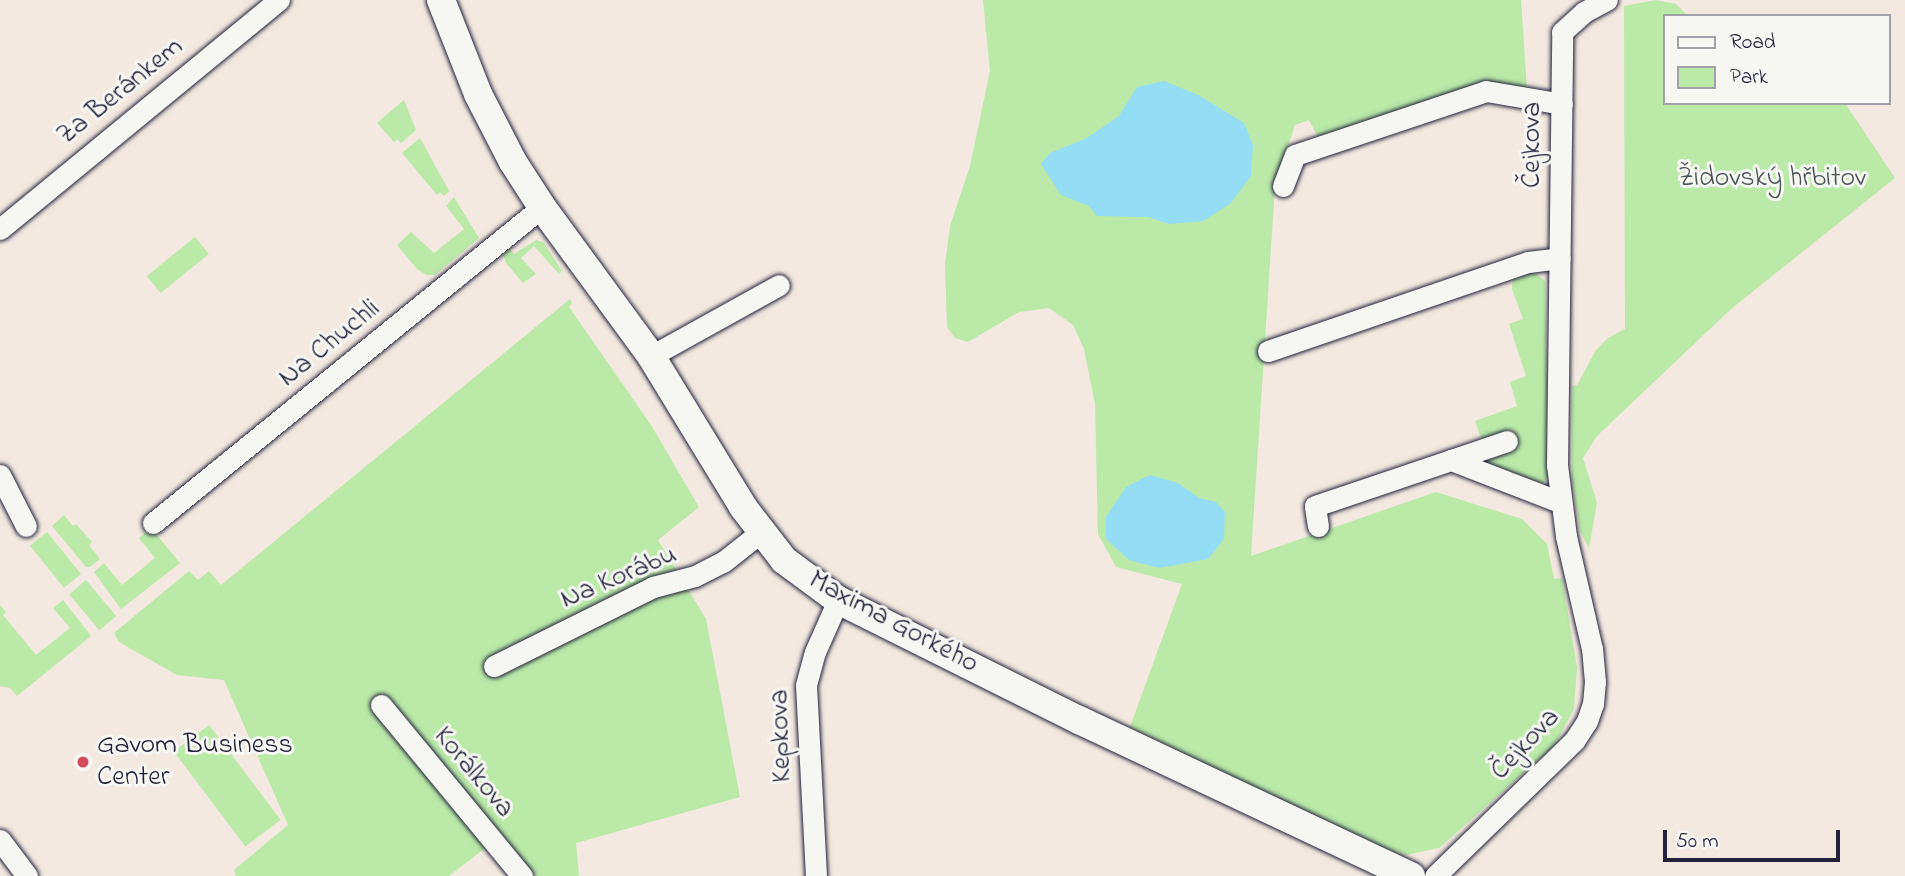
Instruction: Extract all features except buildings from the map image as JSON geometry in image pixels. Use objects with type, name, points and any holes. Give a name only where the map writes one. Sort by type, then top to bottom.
[{"type":"street","name":"Za Beránkem","points":[[0,229],[279,0]]},
{"type":"street","name":"Maxima Gorkého","points":[[441,0],[478,94],[542,207],[650,356],[761,532],[784,560],[838,600],[1090,726],[1411,876]]},
{"type":"street","name":"Čejkova","points":[[1435,876],[1574,741],[1590,712],[1595,682],[1592,649],[1560,502],[1557,465],[1562,32],[1584,12],[1607,0]]},
{"type":"street","points":[[1283,186],[1295,155],[1486,91],[1562,104]]},
{"type":"street","name":"Na Chuchli","points":[[153,523],[542,207]]},
{"type":"street","points":[[1268,351],[1528,262],[1560,258]]},
{"type":"street","points":[[650,356],[779,285]]},
{"type":"street","points":[[1318,526],[1315,506],[1507,441]]},
{"type":"street","points":[[1451,460],[1560,502]]},
{"type":"street","points":[[0,475],[26,526]]},
{"type":"street","name":"Na Korábu","points":[[494,666],[653,587],[695,576],[723,562],[761,532]]},
{"type":"street","name":"Kepkova","points":[[816,876],[806,685],[815,652],[838,600]]},
{"type":"street","name":"Korálkova","points":[[381,705],[522,876]]},
{"type":"street","points":[[0,840],[27,876]]},
{"type":"green space","points":[[983,0],[1521,0],[1527,89],[1318,137],[1309,120],[1295,125],[1275,186],[1251,556],[1436,492],[1522,519],[1547,544],[1554,579],[1562,578],[1577,667],[1574,709],[1554,746],[1439,848],[1406,855],[1384,851],[1130,727],[1182,584],[1116,567],[1098,534],[1095,404],[1084,349],[1073,325],[1049,308],[1019,312],[968,342],[955,338],[947,327],[945,265],[950,226],[970,166],[990,71]]},
{"type":"green space","name":"Židovský hřbitov","points":[[1656,0],[1676,4],[1686,14],[1664,14],[1664,105],[1846,105],[1895,178],[1731,309],[1597,436],[1583,458],[1597,503],[1589,548],[1580,531],[1572,478],[1572,386],[1577,385],[1596,350],[1608,338],[1625,329],[1624,6]]},
{"type":"green space","points":[[404,100],[416,130],[401,143],[397,139],[394,142],[377,123]]},
{"type":"green space","points":[[420,138],[449,191],[444,196],[440,192],[437,195],[402,153]]},
{"type":"green space","points":[[454,197],[479,238],[435,275],[427,275],[417,269],[397,245],[411,232],[434,253],[464,229],[446,206]]},
{"type":"green space","points":[[195,237],[209,254],[161,293],[147,276]]},
{"type":"green space","points":[[536,240],[543,242],[562,271],[559,274],[534,246],[521,258],[536,274],[523,283],[506,263],[503,255],[509,248],[514,254]]},
{"type":"green space","points":[[1531,270],[1545,281],[1549,476],[1542,484],[1481,463],[1518,445],[1512,430],[1482,441],[1475,421],[1517,406],[1510,382],[1526,376],[1509,324],[1523,319],[1512,289],[1513,274]]},
{"type":"green space","points":[[570,299],[572,303],[569,307],[651,425],[699,507],[658,540],[706,619],[740,797],[576,843],[579,876],[536,876],[501,836],[449,876],[236,876],[234,870],[288,825],[224,680],[177,675],[119,642],[114,633],[189,571],[198,580],[209,571],[221,585]]},
{"type":"green space","points":[[64,515],[92,542],[89,545],[100,559],[90,567],[86,567],[52,526]]},
{"type":"green space","points":[[151,528],[180,563],[121,609],[94,572],[104,563],[122,585],[155,558],[139,538]]},
{"type":"green space","points":[[47,532],[81,574],[64,588],[30,546]]},
{"type":"green space","points":[[86,580],[116,616],[99,630],[69,594]]},
{"type":"green space","points":[[63,600],[91,636],[17,696],[10,688],[0,686],[0,605],[6,612],[3,615],[36,655],[70,628],[53,608]]},
{"type":"green space","points":[[209,725],[281,820],[245,847],[174,751]]},
{"type":"water","points":[[1164,81],[1198,95],[1244,123],[1253,145],[1251,176],[1230,204],[1203,221],[1169,224],[1148,217],[1097,216],[1089,206],[1061,195],[1041,164],[1050,153],[1087,138],[1119,116],[1137,87]]},
{"type":"water","points":[[1150,475],[1178,483],[1199,498],[1216,502],[1225,512],[1224,539],[1208,559],[1159,568],[1129,560],[1106,539],[1106,517],[1126,487]]},
{"type":"place","name":"Gavom Business Center","points":[[83,762]]}]
